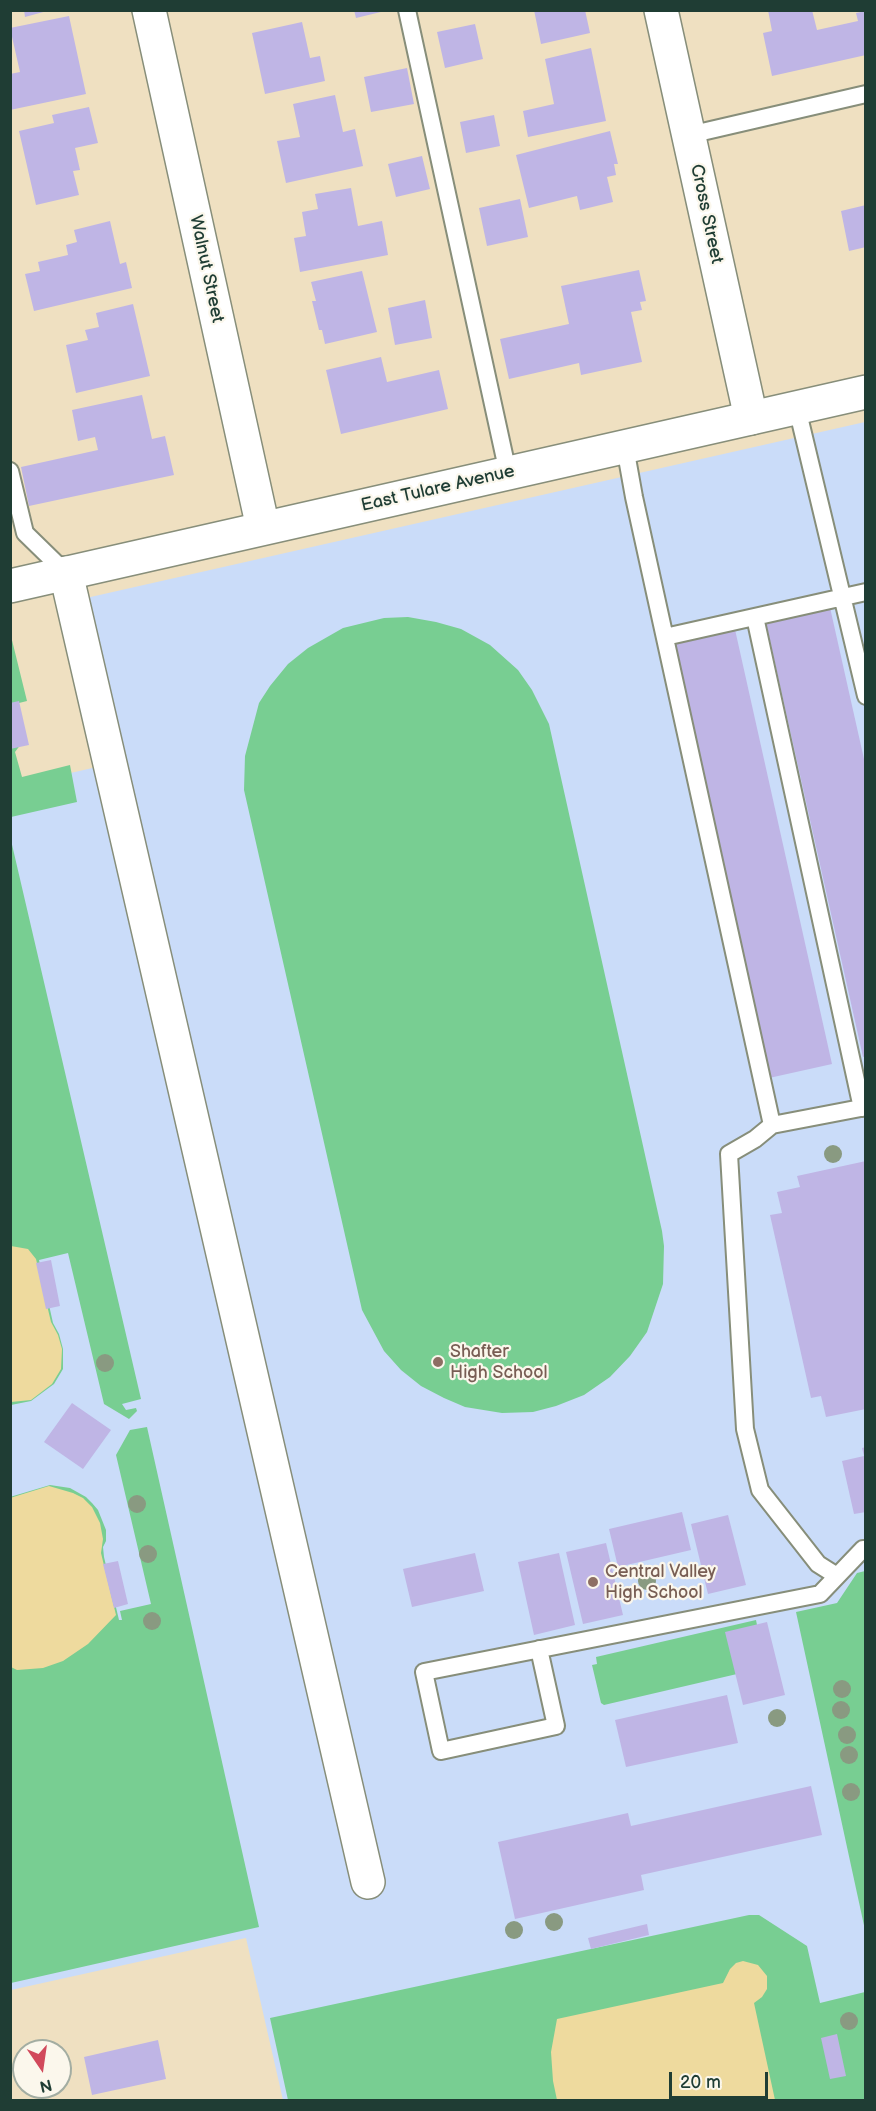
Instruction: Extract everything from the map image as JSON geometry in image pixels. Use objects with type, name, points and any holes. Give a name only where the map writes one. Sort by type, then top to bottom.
[{"type":"street","name":"Walnut Street","points":[[149,10],[263,528]]},
{"type":"street","name":"Cross Street","points":[[662,10],[751,418]]},
{"type":"street","name":"East Tulare Avenue","points":[[10,586],[866,392]]},
{"type":"street","points":[[66,573],[368,1882]]},
{"type":"lane","points":[[407,10],[508,473]]},
{"type":"lane","points":[[689,135],[866,94]]},
{"type":"lane","points":[[797,408],[866,696]]},
{"type":"lane","points":[[625,447],[772,1125]]},
{"type":"lane","points":[[10,471],[25,532],[66,573]]},
{"type":"lane","points":[[665,637],[866,592]]},
{"type":"lane","points":[[755,617],[864,1107],[772,1125],[755,1139],[729,1154],[744,1429],[760,1490],[818,1564],[837,1576]]},
{"type":"lane","points":[[539,1649],[556,1726],[441,1751],[424,1672],[539,1649],[820,1594],[863,1549],[866,1549]]},
{"type":"shaded area","name":"Shafter High School","points":[[865,422],[865,2100],[283,2100],[246,1938],[11,1990],[10,787],[101,766],[64,603]]},
{"type":"green space","points":[[408,617],[461,629],[490,645],[518,670],[532,690],[549,724],[662,1231],[663,1284],[647,1332],[630,1356],[610,1377],[584,1395],[533,1412],[502,1413],[465,1407],[421,1386],[401,1370],[384,1351],[362,1310],[244,790],[245,756],[259,703],[288,664],[308,648],[343,628],[384,618]]},
{"type":"green space","points":[[10,632],[27,701],[11,705],[10,705]]},
{"type":"green space","points":[[21,744],[15,752],[22,777],[70,765],[77,802],[11,817],[10,747]]},
{"type":"green space","points":[[10,836],[141,1399],[122,1404],[126,1410],[136,1408],[137,1411],[129,1419],[104,1404],[68,1253],[39,1260],[53,1323],[63,1349],[63,1369],[54,1384],[31,1401],[11,1405]]},
{"type":"green space","points":[[147,1427],[259,1927],[11,1983],[10,1497],[50,1485],[70,1488],[92,1503],[98,1510],[106,1530],[104,1557],[119,1620],[122,1620],[120,1611],[151,1604],[116,1455],[130,1430]]},
{"type":"green space","points":[[866,1571],[865,1930],[796,1612],[837,1603],[857,1573]]},
{"type":"green space","points":[[756,1620],[757,1625],[737,1674],[604,1705],[601,1703],[592,1665],[597,1664],[596,1657]]},
{"type":"green space","points":[[749,1915],[759,1915],[807,1946],[820,2003],[865,1992],[865,2100],[288,2100],[270,2018]]},
{"type":"sand","points":[[11,1246],[28,1249],[36,1259],[51,1322],[62,1349],[61,1369],[52,1384],[31,1400],[11,1402]]},
{"type":"sand","points":[[49,1486],[73,1493],[83,1498],[92,1507],[100,1523],[103,1539],[101,1553],[116,1615],[88,1644],[63,1661],[43,1668],[17,1670],[11,1667],[10,1498]]},
{"type":"sand","points":[[743,1961],[758,1965],[767,1976],[767,1989],[754,2003],[775,2100],[557,2100],[551,2052],[557,2019],[723,1983],[730,1969],[736,1963]]},
{"type":"building","points":[[24,10],[47,10],[47,11],[25,17]]},
{"type":"building","points":[[354,10],[385,10],[385,11],[356,18]]},
{"type":"building","points":[[534,10],[585,10],[590,33],[541,44]]},
{"type":"building","points":[[768,10],[812,10],[817,30],[858,21],[856,13],[866,11],[866,55],[772,76],[763,33],[772,31]]},
{"type":"building","points":[[69,16],[86,94],[10,110],[10,74],[20,72],[10,28]]},
{"type":"building","points":[[302,22],[310,58],[320,56],[325,81],[265,94],[252,33]]},
{"type":"building","points":[[475,24],[483,59],[445,68],[437,32]]},
{"type":"building","points":[[591,48],[606,121],[528,137],[523,111],[554,104],[545,59]]},
{"type":"building","points":[[407,68],[414,104],[371,112],[364,77]]},
{"type":"building","points":[[335,95],[343,132],[355,129],[363,166],[286,183],[277,141],[300,137],[293,104]]},
{"type":"building","points":[[89,107],[98,143],[75,148],[80,170],[73,171],[79,195],[36,205],[19,131],[54,123],[52,115]]},
{"type":"building","points":[[494,115],[500,146],[466,153],[460,122]]},
{"type":"building","points":[[610,131],[618,164],[614,164],[616,175],[607,177],[613,202],[580,210],[577,196],[529,208],[516,155]]},
{"type":"building","points":[[422,156],[430,189],[396,197],[388,164]]},
{"type":"building","points":[[351,188],[358,226],[382,221],[388,255],[300,272],[294,238],[306,236],[302,212],[318,209],[315,194]]},
{"type":"building","points":[[520,199],[528,237],[487,246],[479,208]]},
{"type":"building","points":[[866,205],[866,247],[849,251],[841,211]]},
{"type":"building","points":[[110,221],[120,264],[126,262],[132,288],[34,311],[25,274],[40,271],[38,262],[68,255],[66,245],[77,242],[74,230]]},
{"type":"building","points":[[639,270],[646,301],[640,302],[642,310],[631,312],[642,362],[581,375],[579,363],[509,379],[500,339],[569,324],[561,286]]},
{"type":"building","points":[[362,271],[377,332],[325,344],[312,301],[316,301],[311,282]]},
{"type":"building","points":[[425,300],[432,338],[395,345],[388,308]]},
{"type":"building","points":[[133,304],[150,376],[76,393],[66,345],[88,340],[85,330],[99,327],[96,313]]},
{"type":"building","points":[[381,357],[387,382],[439,370],[448,409],[341,434],[326,370]]},
{"type":"building","points":[[142,395],[152,439],[165,436],[174,475],[29,506],[21,467],[98,450],[95,437],[78,441],[72,410]]},
{"type":"building","points":[[829,603],[866,768],[866,1056],[863,1057],[765,618]]},
{"type":"building","points":[[734,625],[832,1064],[769,1078],[671,639]]},
{"type":"building","points":[[19,701],[29,745],[10,749],[10,703]]},
{"type":"building","points":[[866,1161],[866,1370],[864,1371],[866,1409],[826,1417],[821,1396],[811,1398],[770,1215],[782,1213],[777,1192],[800,1187],[797,1176]]},
{"type":"building","points":[[51,1260],[60,1306],[46,1309],[36,1263]]},
{"type":"building","points":[[72,1403],[111,1430],[83,1469],[44,1442]]},
{"type":"building","points":[[866,1447],[866,1512],[854,1514],[842,1461],[864,1456],[862,1448]]},
{"type":"building","points":[[682,1512],[691,1550],[618,1567],[609,1529]]},
{"type":"building","points":[[728,1515],[746,1585],[708,1594],[691,1524]]},
{"type":"building","points":[[606,1543],[623,1615],[583,1624],[566,1552]]},
{"type":"building","points":[[475,1553],[484,1591],[412,1607],[403,1569]]},
{"type":"building","points":[[559,1553],[575,1625],[534,1635],[518,1562]]},
{"type":"building","points":[[118,1561],[128,1604],[114,1608],[103,1564]]},
{"type":"building","points":[[767,1622],[785,1695],[743,1705],[725,1632]]},
{"type":"building","points":[[727,1695],[738,1743],[626,1767],[615,1720]]},
{"type":"building","points":[[811,1786],[822,1835],[641,1875],[644,1890],[515,1919],[498,1842],[628,1813],[631,1826]]},
{"type":"building","points":[[647,1924],[649,1935],[591,1949],[588,1938]]},
{"type":"building","points":[[837,2034],[846,2076],[830,2079],[821,2038]]},
{"type":"building","points":[[158,2040],[166,2079],[92,2095],[84,2057]]},
{"type":"place","name":"Shafter High School","points":[[438,1362]]},
{"type":"place","name":"Central Valley High School","points":[[593,1582]]}]
